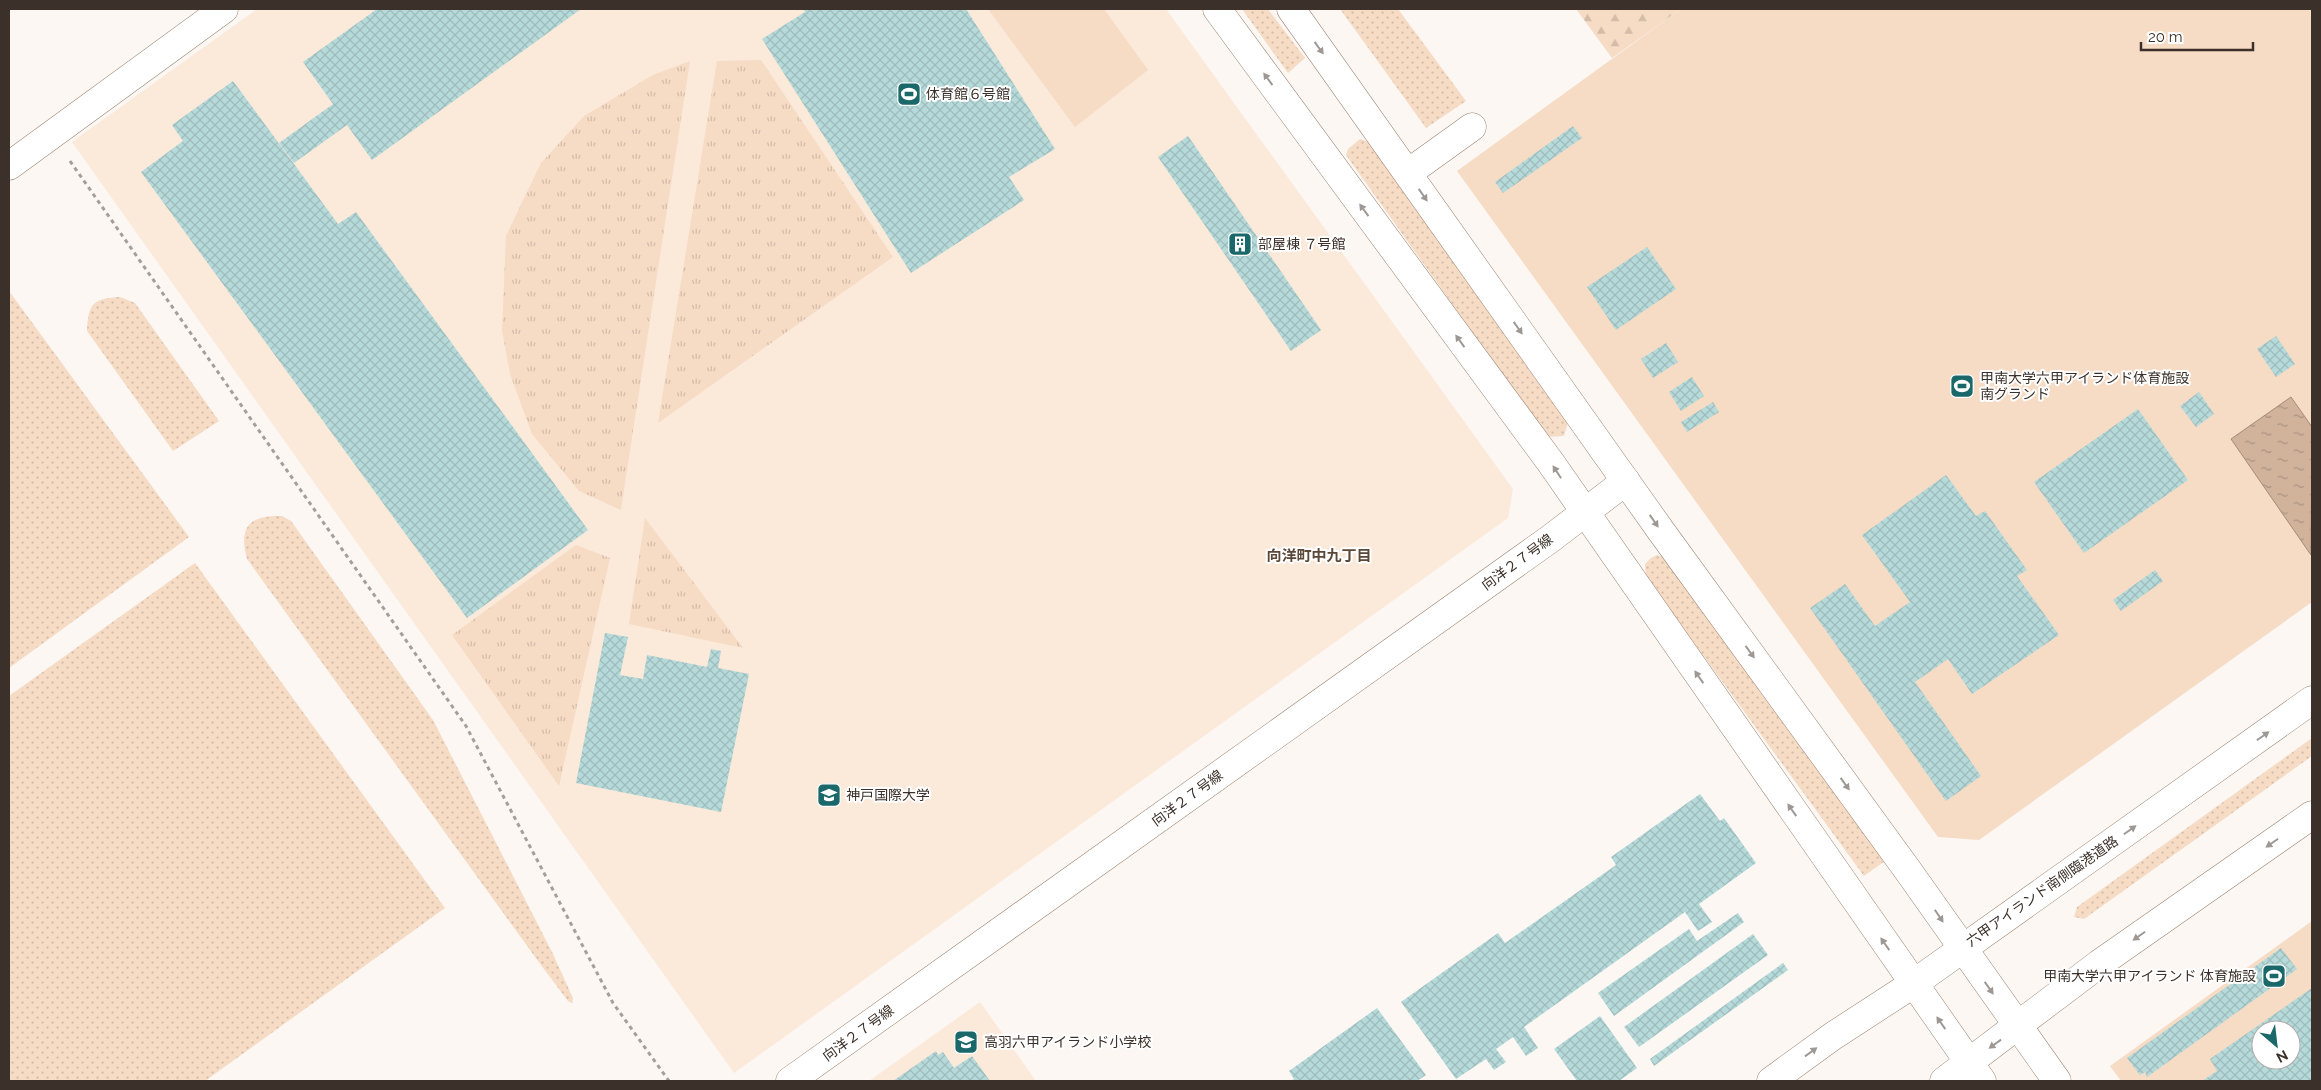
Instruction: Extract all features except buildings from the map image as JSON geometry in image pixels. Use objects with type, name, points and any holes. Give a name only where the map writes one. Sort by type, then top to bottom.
[{"type":"street","points":[[9,166],[224,9]]},
{"type":"street","points":[[1217,9],[1551,463],[1975,1072]]},
{"type":"street","points":[[1291,9],[1626,481],[1909,872],[2057,1081]]},
{"type":"street","points":[[1408,174],[1472,127]]},
{"type":"street","name":"向洋２７号線","points":[[790,1081],[1550,539],[1626,481]]},
{"type":"street","name":"六甲アイランド南側臨港道路","points":[[1771,1081],[1833,1036],[1913,984],[2312,700]]},
{"type":"street","points":[[1944,1081],[1975,1072],[2017,1027],[2099,964],[2312,815]]},
{"type":"path","points":[[51,134],[466,726],[613,1003],[669,1081]]},
{"type":"shaded area","name":"神戸国際大学","points":[[257,9],[1166,9],[1513,489],[1508,518],[734,1073],[72,142]]},
{"type":"shaded area","name":"高羽六甲アイランド小学校","points":[[980,1002],[1036,1081],[869,1081]]},
{"type":"green space","points":[[988,9],[1104,9],[1148,70],[1075,127]]},
{"type":"green space","points":[[1242,9],[1268,9],[1305,58],[1288,73]]},
{"type":"green space","points":[[1340,9],[1398,9],[1466,101],[1426,128]]},
{"type":"green space","points":[[1576,9],[1681,9],[1612,58]]},
{"type":"green space","name":"甲南大学六甲アイランド体育施設 南グランド","points":[[1681,9],[2312,9],[2312,602],[1979,840],[1938,837],[1457,171]]},
{"type":"green space","points":[[761,60],[893,257],[658,423],[717,61]]},
{"type":"green space","points":[[690,61],[621,510],[579,491],[532,434],[510,374],[502,330],[506,236],[541,163],[584,116],[653,75]]},
{"type":"green space","points":[[1360,139],[1369,142],[1568,422],[1564,436],[1547,437],[1346,155],[1348,149]]},
{"type":"green space","points":[[9,291],[189,537],[9,668]]},
{"type":"green space","points":[[120,297],[135,303],[219,421],[173,451],[87,331],[89,314],[94,304],[104,299]]},
{"type":"green space","points":[[271,516],[282,516],[291,521],[433,720],[552,952],[573,998],[572,1003],[568,1001],[538,961],[247,559],[244,538],[249,525],[254,520]]},
{"type":"green space","points":[[645,518],[743,648],[629,624]]},
{"type":"green space","points":[[576,545],[610,558],[559,786],[452,635]]},
{"type":"green space","points":[[1657,555],[1664,557],[1885,861],[1864,876],[1646,577],[1645,564]]},
{"type":"green space","points":[[195,563],[445,908],[205,1081],[9,1081],[9,696]]},
{"type":"green space","points":[[2312,738],[2312,756],[2084,919],[2074,917],[2077,907]]},
{"type":"green space","name":"甲南大学六甲アイランド 体育施設","points":[[2312,921],[2312,1081],[2121,1081],[2110,1066]]},
{"type":"water","points":[[2291,397],[2312,427],[2311,555],[2231,439]]},
{"type":"place","name":"体育館６号館","points":[[909,94]]},
{"type":"place","name":"部屋棟 ７号館","points":[[1240,244]]},
{"type":"place","name":"甲南大学六甲アイランド体育施設 南グランド","points":[[1962,386]]},
{"type":"place","name":"神戸国際大学","points":[[829,795]]},
{"type":"place","name":"甲南大学六甲アイランド 体育施設","points":[[2274,976]]},
{"type":"place","name":"高羽六甲アイランド小学校","points":[[966,1042]]},
{"type":"district","name":"向洋町中九丁目","points":[[1319,556]]}]
